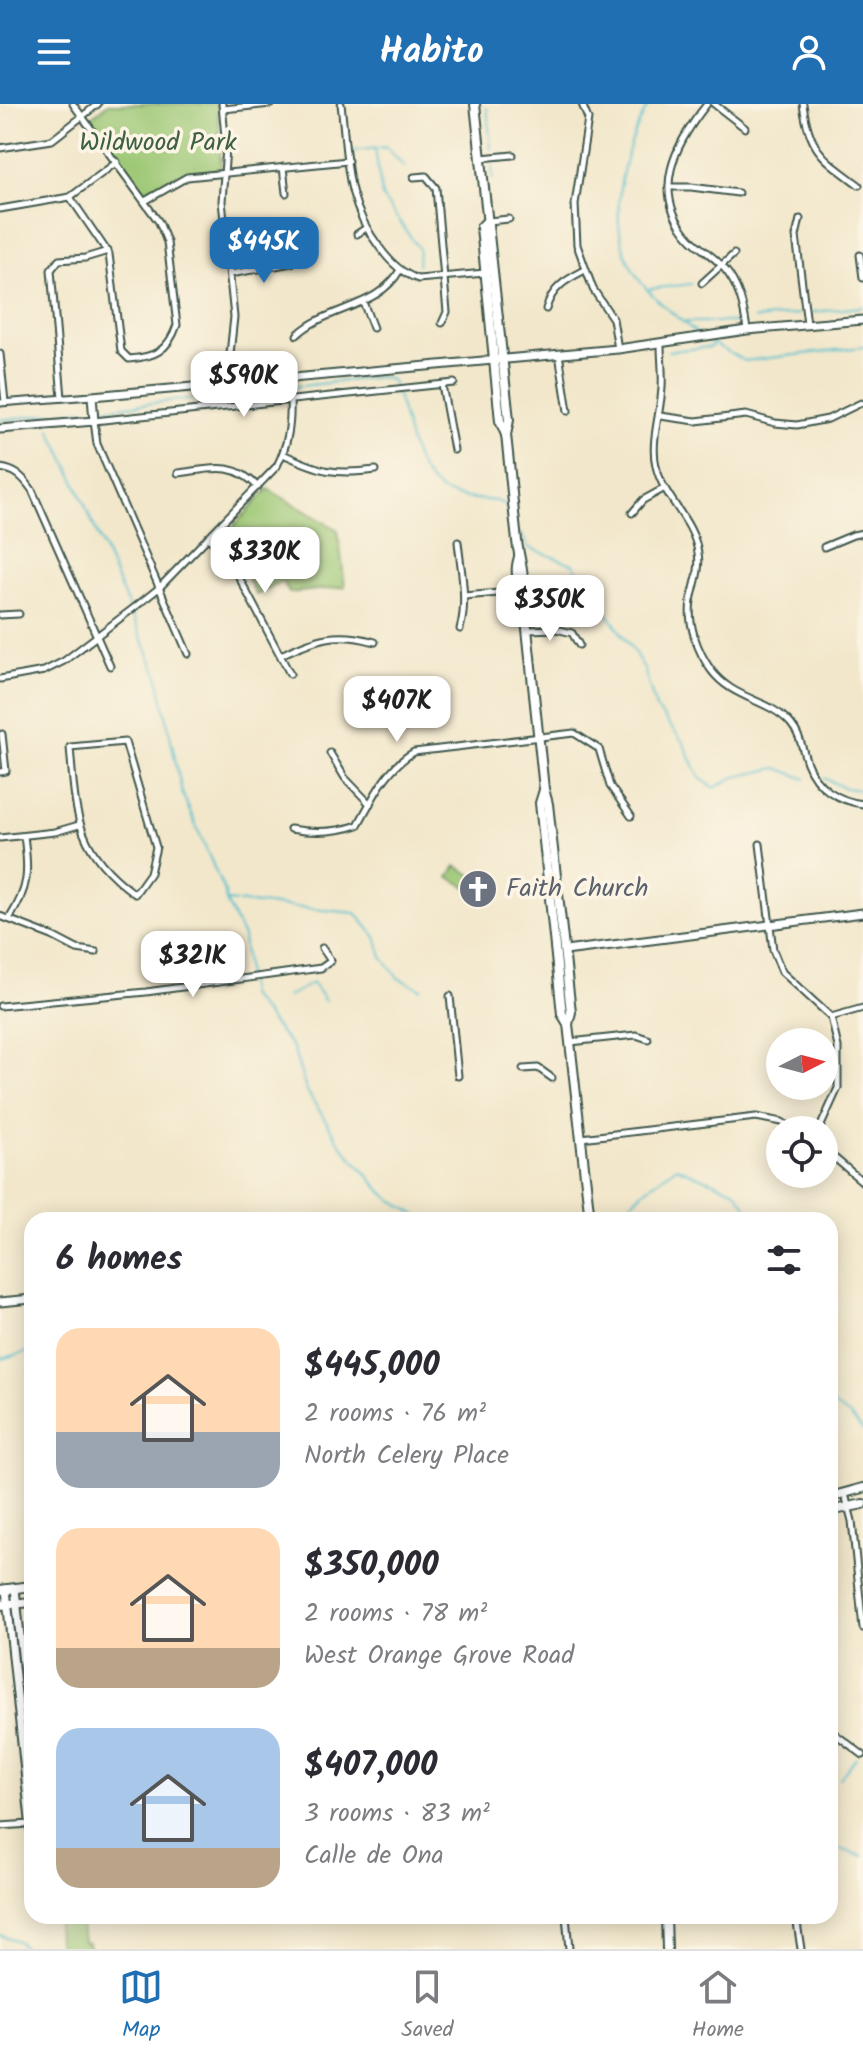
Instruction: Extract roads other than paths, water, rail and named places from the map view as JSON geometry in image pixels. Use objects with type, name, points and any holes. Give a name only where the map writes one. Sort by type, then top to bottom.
[{"type":"main road","points":[[475,104],[490,227],[500,421],[506,435],[519,556],[517,580],[523,591],[565,951],[571,1012],[568,1024],[589,1212]]},
{"type":"main road","points":[[487,221],[481,227],[497,360]]},
{"type":"main road","points":[[544,789],[540,803],[548,883],[562,1014],[568,1024]]},
{"type":"main road","points":[[838,1495],[863,1488]]},
{"type":"main road","points":[[838,1510],[863,1504]]},
{"type":"main road","points":[[662,1924],[666,1936]]},
{"type":"main road","points":[[666,1924],[667,1949]]},
{"type":"street","points":[[70,197],[108,251],[120,356],[129,359],[153,356],[172,338],[177,325],[167,242],[159,222],[145,201],[73,104]]},
{"type":"street","points":[[0,148],[52,140],[98,104]]},
{"type":"street","points":[[232,382],[230,354],[234,317],[222,201],[226,148],[223,107],[271,104]]},
{"type":"street","points":[[341,104],[354,205],[390,261],[418,279],[485,273]]},
{"type":"street","points":[[582,104],[588,124],[578,178],[575,217],[577,245],[593,289],[613,319],[618,349]]},
{"type":"street","points":[[707,104],[677,147],[670,168],[671,205],[682,228],[704,252],[722,265],[736,286],[747,330]]},
{"type":"street","points":[[714,104],[745,128]]},
{"type":"street","points":[[803,104],[812,145],[859,185]]},
{"type":"street","points":[[480,158],[513,155]]},
{"type":"street","points":[[145,201],[187,177],[348,161]]},
{"type":"street","points":[[0,209],[70,197],[117,162]]},
{"type":"street","points":[[283,167],[286,193]]},
{"type":"street","points":[[414,177],[426,176],[436,188],[447,312],[442,323]]},
{"type":"street","points":[[669,187],[738,193]]},
{"type":"street","points":[[487,221],[509,219]]},
{"type":"street","points":[[800,219],[796,236],[807,324]]},
{"type":"street","points":[[357,234],[366,228]]},
{"type":"street","points":[[673,234],[682,228]]},
{"type":"street","points":[[62,398],[51,270],[53,262],[108,251]]},
{"type":"street","points":[[702,283],[734,254]]},
{"type":"street","points":[[860,255],[863,278]]},
{"type":"street","points":[[230,274],[261,271],[292,263]]},
{"type":"street","points":[[297,335],[308,324],[363,302],[386,289],[400,270]]},
{"type":"street","points":[[546,309],[549,297],[561,282],[585,270]]},
{"type":"street","points":[[363,302],[373,328]]},
{"type":"street","points":[[0,354],[3,402],[661,345],[747,330],[863,320]]},
{"type":"street","points":[[661,345],[663,376],[655,464],[663,489],[686,522],[699,554],[690,606],[696,639],[704,659],[725,686],[779,713],[792,725],[818,783],[842,799],[863,804]]},
{"type":"street","points":[[559,354],[568,411]]},
{"type":"street","points":[[0,429],[454,383]]},
{"type":"street","points":[[442,385],[454,450]]},
{"type":"street","points":[[92,396],[97,444],[188,654]]},
{"type":"street","points":[[0,679],[44,671],[64,661],[159,588],[277,466],[290,432],[290,400]]},
{"type":"street","points":[[660,416],[696,421],[746,415],[797,425],[828,419],[861,403]]},
{"type":"street","points":[[283,454],[325,472],[345,474],[376,470]]},
{"type":"street","points":[[0,468],[24,477],[32,490],[110,666]]},
{"type":"street","points":[[178,473],[231,469],[244,474],[258,487]]},
{"type":"street","points":[[632,513],[643,500],[663,489]]},
{"type":"street","points":[[824,547],[863,533]]},
{"type":"street","points":[[208,537],[232,564],[290,674]]},
{"type":"street","points":[[458,542],[464,596],[460,629]]},
{"type":"street","points":[[464,596],[523,591]]},
{"type":"street","points":[[0,615],[19,614]]},
{"type":"street","points":[[527,630],[556,629],[572,633],[579,645]]},
{"type":"street","points":[[281,655],[312,640],[336,636],[355,636],[375,642]]},
{"type":"street","points":[[290,829],[312,832],[358,825],[394,767],[414,752],[574,733],[599,749],[610,786],[631,816]]},
{"type":"street","points":[[0,772],[6,771],[2,734]]},
{"type":"street","points":[[125,742],[156,847],[150,873],[135,894],[106,870],[91,851],[79,825],[70,747],[125,742]]},
{"type":"street","points":[[330,753],[345,778],[370,804]]},
{"type":"street","points":[[0,838],[55,832],[79,825]]},
{"type":"street","points":[[9,919],[26,885],[28,867],[24,836]]},
{"type":"street","points":[[760,844],[773,950],[782,972],[831,1017],[838,1047],[838,1088],[825,1116]]},
{"type":"street","points":[[565,951],[863,913]]},
{"type":"street","points":[[0,916],[77,949],[96,952]]},
{"type":"street","points":[[0,1006],[146,992],[318,969],[331,961],[322,948]]},
{"type":"street","points":[[450,996],[458,1076]]},
{"type":"street","points":[[831,1017],[863,1008]]},
{"type":"street","points":[[570,1042],[636,1035],[648,1039]]},
{"type":"street","points":[[523,1069],[538,1068],[552,1078]]},
{"type":"street","points":[[581,1138],[756,1117],[766,1119]]},
{"type":"street","points":[[838,1161],[863,1182]]},
{"type":"street","points":[[0,1302],[24,1300]]},
{"type":"street","points":[[845,1494],[863,1628]]},
{"type":"street","points":[[7,1589],[24,1757]]},
{"type":"street","points":[[8,1604],[24,1706]]},
{"type":"street","points":[[838,1736],[863,1755]]},
{"type":"street","points":[[0,1826],[24,1824]]},
{"type":"street","points":[[567,1924],[569,1949]]},
{"type":"street","points":[[797,1924],[801,1949]]},
{"type":"waterway","points":[[649,104],[624,166],[618,212],[620,234],[626,255],[642,283],[698,334]]},
{"type":"waterway","points":[[487,108],[491,149]]},
{"type":"waterway","points":[[353,151],[386,147],[405,167]]},
{"type":"waterway","points":[[375,148],[382,197],[419,249],[418,264]]},
{"type":"waterway","points":[[492,164],[493,179]]},
{"type":"waterway","points":[[649,289],[691,284]]},
{"type":"waterway","points":[[813,312],[862,307]]},
{"type":"waterway","points":[[755,319],[799,314]]},
{"type":"waterway","points":[[686,322],[737,322]]},
{"type":"waterway","points":[[707,340],[744,361],[863,347]]},
{"type":"waterway","points":[[668,351],[711,347],[712,344]]},
{"type":"waterway","points":[[101,409],[379,377],[390,379],[394,386]]},
{"type":"waterway","points":[[396,392],[412,448],[425,475],[434,485],[452,495],[504,504],[511,517]]},
{"type":"waterway","points":[[0,420],[84,410]]},
{"type":"waterway","points":[[43,415],[47,424]]},
{"type":"waterway","points":[[50,429],[158,676],[182,793],[243,937],[249,995],[293,1048],[306,1090],[342,1146],[385,1195],[412,1212]]},
{"type":"waterway","points":[[520,533],[529,548],[573,564],[635,653],[644,669],[656,708],[683,742],[700,778],[714,788],[735,777],[777,768],[806,779]]},
{"type":"waterway","points":[[824,778],[845,788],[863,790]]},
{"type":"waterway","points":[[226,901],[356,913],[376,937],[382,957],[398,978],[421,989]]},
{"type":"waterway","points":[[287,997],[312,983],[325,1001]]},
{"type":"waterway","points":[[622,1212],[643,1191],[676,1167],[736,1191],[750,1212]]},
{"type":"waterway","points":[[0,1359],[24,1353]]},
{"type":"waterway","points":[[838,1408],[863,1431]]},
{"type":"waterway","points":[[840,1778],[856,1758]]},
{"type":"waterway","points":[[838,1848],[863,1856]]},
{"type":"waterway","points":[[0,1935],[18,1941],[25,1949]]},
{"type":"place","name":"Faith Church","points":[[478,889]]},
{"type":"park label","name":"Wildwood Park","points":[[158,143]]}]
